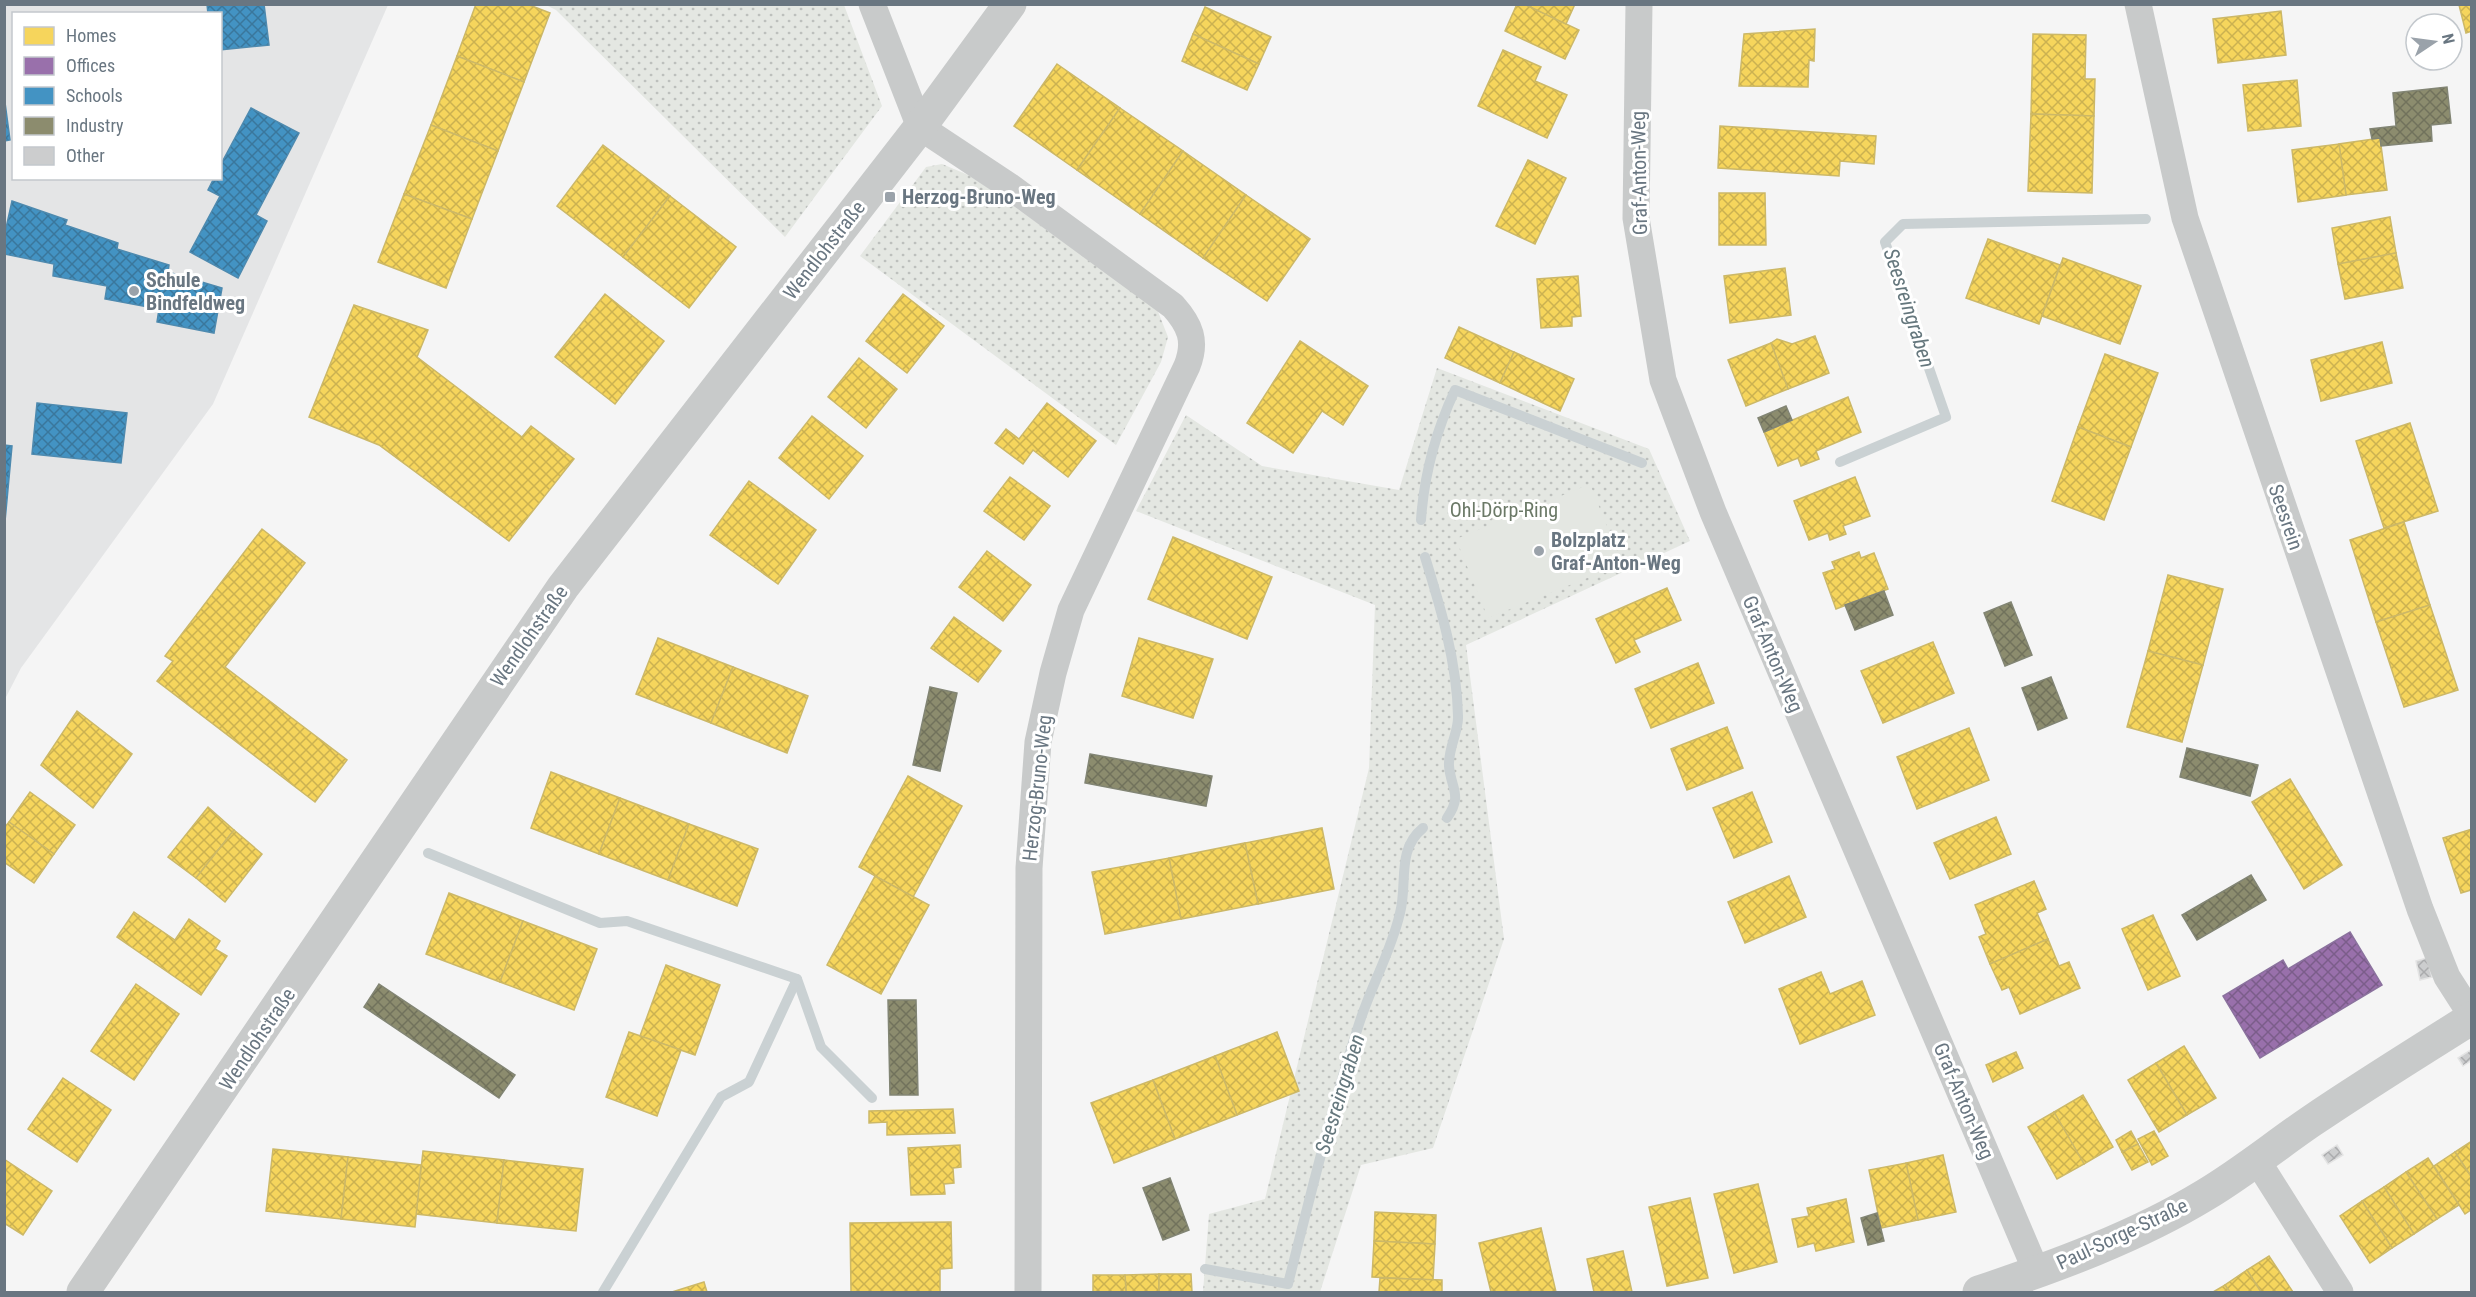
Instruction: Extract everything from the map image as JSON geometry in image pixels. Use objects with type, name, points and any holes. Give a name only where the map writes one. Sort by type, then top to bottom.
[{"type":"street","points":[[872,4],[920,127]]},
{"type":"street","name":"Wendlohstraße","points":[[83,1293],[563,588],[920,127],[1010,4]]},
{"type":"street","name":"Graf-Anton-Weg","points":[[1639,4],[1636,218],[1664,380],[1717,523],[2037,1273]]},
{"type":"street","name":"Seesrein","points":[[2138,4],[2185,218],[2414,891],[2447,977],[2472,1017]]},
{"type":"street","name":"Herzog-Bruno-Weg","points":[[920,127],[1009,186],[1173,306],[1185,320],[1193,338],[1193,352],[1187,366],[1071,610],[1053,673],[1038,742],[1029,868],[1029,1293]]},
{"type":"street","name":"Paul-Sorge-Straße","points":[[1979,1293],[2037,1273],[2150,1224],[2204,1196],[2258,1162],[2310,1122],[2472,1017]]},
{"type":"street","points":[[2258,1162],[2340,1293]]},
{"type":"shaded area","name":"Schule Bindfeldweg","points":[[5,5],[388,5],[213,404],[21,668],[5,699]]},
{"type":"green space","points":[[546,5],[844,5],[882,106],[785,237],[556,10]]},
{"type":"green space","points":[[942,164],[973,177],[1157,309],[1168,337],[1161,362],[1116,445],[860,256],[926,167]]},
{"type":"green space","name":"Ohl-Dörp-Ring","points":[[1437,368],[1649,449],[1690,541],[1466,645],[1504,939],[1433,1148],[1361,1165],[1320,1292],[1203,1292],[1209,1214],[1265,1199],[1369,768],[1375,605],[1136,511],[1186,415],[1262,466],[1399,490]]},
{"type":"green space","name":"Bolzplatz Graf-Anton-Weg","points":[[1590,484],[1622,564],[1488,618],[1456,539]]},
{"type":"building: Homes","points":[[476,4],[527,4],[550,13],[524,82],[457,56]]},
{"type":"building: Homes","points":[[1517,4],[1524,4],[1579,30],[1565,59],[1505,31]]},
{"type":"building: Homes","points":[[1524,4],[1575,4],[1566,24]]},
{"type":"building: Homes","points":[[2472,4],[2472,31],[2466,33],[2464,12],[2461,12],[2459,5]]},
{"type":"building: Homes","points":[[1205,7],[1271,37],[1259,64],[1193,34]]},
{"type":"building: Homes","points":[[2281,11],[2286,55],[2218,63],[2213,19]]},
{"type":"building: Homes","points":[[1815,29],[1814,61],[1809,60],[1808,87],[1739,86],[1744,34]]},
{"type":"building: Homes","points":[[1193,34],[1259,64],[1247,90],[1182,61]]},
{"type":"building: Homes","points":[[2033,34],[2086,35],[2085,79],[2095,79],[2094,116],[2031,114]]},
{"type":"building: Homes","points":[[1503,50],[1541,67],[1535,81],[1567,95],[1547,138],[1478,106]]},
{"type":"building: Homes","points":[[457,56],[524,82],[498,151],[431,125]]},
{"type":"building: Homes","points":[[1057,64],[1120,108],[1077,170],[1014,126]]},
{"type":"building: Homes","points":[[2297,80],[2301,126],[2248,131],[2243,85]]},
{"type":"building: Homes","points":[[1120,108],[1183,151],[1140,214],[1077,170]]},
{"type":"building: Homes","points":[[2031,114],[2094,116],[2092,193],[2028,191]]},
{"type":"building: Homes","points":[[431,125],[498,151],[472,219],[404,194]]},
{"type":"building: Homes","points":[[1720,126],[1876,136],[1874,164],[1840,161],[1839,176],[1718,168]]},
{"type":"building: Homes","points":[[2380,138],[2387,190],[2346,195],[2339,144]]},
{"type":"building: Homes","points":[[2339,144],[2346,195],[2298,202],[2292,150]]},
{"type":"building: Homes","points":[[603,145],[670,196],[623,257],[557,206]]},
{"type":"building: Homes","points":[[1183,151],[1246,195],[1203,258],[1140,214]]},
{"type":"building: Homes","points":[[1528,160],[1566,178],[1535,244],[1496,226]]},
{"type":"building: Homes","points":[[1719,193],[1765,193],[1766,245],[1719,245]]},
{"type":"building: Homes","points":[[404,194],[472,219],[446,288],[378,262]]},
{"type":"building: Homes","points":[[1246,195],[1310,239],[1267,301],[1203,258]]},
{"type":"building: Homes","points":[[670,196],[736,247],[689,308],[623,257]]},
{"type":"building: Homes","points":[[2390,217],[2396,253],[2338,264],[2332,228]]},
{"type":"building: Homes","points":[[1988,239],[2060,265],[2039,324],[1966,298]]},
{"type":"building: Homes","points":[[2396,253],[2403,288],[2345,299],[2338,264]]},
{"type":"building: Homes","points":[[2063,258],[2141,286],[2120,344],[2042,316]]},
{"type":"building: Homes","points":[[1785,268],[1791,315],[1730,323],[1724,276]]},
{"type":"building: Homes","points":[[1578,276],[1581,316],[1572,317],[1572,326],[1541,328],[1537,279]]},
{"type":"building: Homes","points":[[605,294],[664,341],[615,404],[555,357]]},
{"type":"building: Homes","points":[[903,294],[944,326],[907,373],[866,341]]},
{"type":"building: Homes","points":[[354,305],[428,330],[417,357],[522,437],[531,426],[574,459],[509,541],[379,445],[309,417]]},
{"type":"building: Homes","points":[[1459,327],[1514,352],[1500,383],[1445,358]]},
{"type":"building: Homes","points":[[1815,336],[1829,373],[1788,389],[1771,343],[1777,339],[1792,344]]},
{"type":"building: Homes","points":[[1300,341],[1368,386],[1343,425],[1322,411],[1293,453],[1247,423]]},
{"type":"building: Homes","points":[[2382,342],[2392,383],[2321,401],[2311,360]]},
{"type":"building: Homes","points":[[1771,343],[1788,389],[1746,406],[1728,360]]},
{"type":"building: Homes","points":[[1514,352],[1574,379],[1560,411],[1500,383]]},
{"type":"building: Homes","points":[[2105,354],[2158,373],[2131,447],[2078,427]]},
{"type":"building: Homes","points":[[859,358],[897,389],[866,428],[828,397]]},
{"type":"building: Homes","points":[[1848,397],[1861,432],[1816,451],[1819,459],[1801,466],[1798,458],[1778,466],[1764,432]]},
{"type":"building: Homes","points":[[1047,403],[1096,441],[1068,477],[1033,450],[1023,464],[995,443],[1006,429],[1019,439]]},
{"type":"building: Homes","points":[[812,416],[863,456],[829,499],[779,458]]},
{"type":"building: Homes","points":[[2410,423],[2438,511],[2384,528],[2356,441]]},
{"type":"building: Homes","points":[[2078,427],[2131,447],[2104,520],[2052,501]]},
{"type":"building: Homes","points":[[1010,477],[1050,506],[1024,540],[984,511]]},
{"type":"building: Homes","points":[[1855,477],[1870,516],[1843,526],[1846,534],[1830,540],[1828,533],[1809,540],[1794,501]]},
{"type":"building: Homes","points":[[749,481],[816,530],[778,584],[710,535]]},
{"type":"building: Homes","points":[[2404,522],[2430,605],[2376,622],[2350,540]]},
{"type":"building: Homes","points":[[262,529],[305,563],[225,667],[347,760],[315,802],[157,681],[173,661],[165,656]]},
{"type":"building: Homes","points":[[1173,537],[1272,577],[1247,639],[1148,599]]},
{"type":"building: Homes","points":[[987,551],[1031,585],[1003,621],[959,587]]},
{"type":"building: Homes","points":[[1859,552],[1861,558],[1874,553],[1888,589],[1836,609],[1823,573],[1835,569],[1832,562]]},
{"type":"building: Homes","points":[[2168,575],[2223,589],[2203,665],[2148,651]]},
{"type":"building: Homes","points":[[1667,588],[1681,620],[1634,640],[1640,652],[1616,663],[1596,619]]},
{"type":"building: Homes","points":[[2430,605],[2458,690],[2404,707],[2376,622]]},
{"type":"building: Homes","points":[[954,617],[1001,651],[978,682],[931,648]]},
{"type":"building: Homes","points":[[658,638],[733,667],[711,723],[636,694]]},
{"type":"building: Homes","points":[[1139,638],[1213,659],[1193,718],[1122,696]]},
{"type":"building: Homes","points":[[1933,642],[1954,693],[1883,723],[1861,671]]},
{"type":"building: Homes","points":[[2148,651],[2203,665],[2182,742],[2127,727]]},
{"type":"building: Homes","points":[[1698,663],[1714,703],[1651,728],[1635,689]]},
{"type":"building: Homes","points":[[733,667],[808,696],[787,753],[711,723]]},
{"type":"building: Homes","points":[[77,711],[132,754],[93,808],[41,765]]},
{"type":"building: Homes","points":[[1727,727],[1743,768],[1687,790],[1671,749]]},
{"type":"building: Homes","points":[[1969,728],[1989,780],[1917,809],[1897,757]]},
{"type":"building: Homes","points":[[551,772],[620,798],[599,854],[531,828]]},
{"type":"building: Homes","points":[[908,776],[962,806],[913,897],[859,867]]},
{"type":"building: Homes","points":[[2290,779],[2342,865],[2304,889],[2252,802]]},
{"type":"building: Homes","points":[[30,792],[75,825],[54,854],[9,822]]},
{"type":"building: Homes","points":[[1752,792],[1772,842],[1734,858],[1713,808]]},
{"type":"building: Homes","points":[[620,798],[689,824],[668,880],[599,854]]},
{"type":"building: Homes","points":[[208,807],[234,830],[196,878],[168,857]]},
{"type":"building: Homes","points":[[1996,817],[2011,854],[1950,879],[1934,843]]},
{"type":"building: Homes","points":[[9,822],[54,854],[34,883],[4,862],[4,828]]},
{"type":"building: Homes","points":[[689,824],[758,849],[737,906],[668,880]]},
{"type":"building: Homes","points":[[1322,828],[1334,889],[1258,904],[1245,843]]},
{"type":"building: Homes","points":[[2472,829],[2472,892],[2471,890],[2461,893],[2443,838]]},
{"type":"building: Homes","points":[[234,830],[262,854],[225,902],[196,878]]},
{"type":"building: Homes","points":[[1245,843],[1258,904],[1181,919],[1169,858]]},
{"type":"building: Homes","points":[[1169,858],[1181,919],[1105,934],[1092,872]]},
{"type":"building: Homes","points":[[875,876],[929,905],[881,994],[827,965]]},
{"type":"building: Homes","points":[[1789,876],[1806,917],[1745,943],[1728,902]]},
{"type":"building: Homes","points":[[2034,881],[2046,909],[2037,913],[2048,939],[1990,964],[1979,937],[1986,934],[1975,905]]},
{"type":"building: Homes","points":[[449,893],[523,921],[500,982],[426,954]]},
{"type":"building: Homes","points":[[134,912],[175,940],[189,919],[220,941],[215,949],[227,956],[201,995],[117,937]]},
{"type":"building: Homes","points":[[2153,915],[2180,976],[2148,990],[2122,929]]},
{"type":"building: Homes","points":[[523,921],[597,949],[574,1010],[500,982]]},
{"type":"building: Homes","points":[[2048,939],[2059,966],[2069,962],[2080,988],[2020,1014],[2009,987],[2002,990],[1990,964]]},
{"type":"building: Homes","points":[[666,965],[720,985],[695,1055],[640,1036]]},
{"type":"building: Homes","points":[[1821,972],[1830,994],[1862,981],[1875,1015],[1800,1044],[1779,989]]},
{"type":"building: Homes","points":[[136,984],[179,1014],[134,1080],[91,1051]]},
{"type":"building: Homes","points":[[629,1032],[681,1050],[657,1116],[606,1097]]},
{"type":"building: Homes","points":[[1277,1032],[1299,1091],[1237,1115],[1215,1056]]},
{"type":"building: Homes","points":[[2184,1046],[2216,1098],[2187,1115],[2156,1063]]},
{"type":"building: Homes","points":[[2016,1052],[2023,1068],[1993,1082],[1986,1065]]},
{"type":"building: Homes","points":[[1215,1056],[1237,1115],[1175,1139],[1153,1080]]},
{"type":"building: Homes","points":[[2156,1063],[2187,1115],[2159,1132],[2128,1080]]},
{"type":"building: Homes","points":[[63,1078],[111,1110],[77,1162],[28,1129]]},
{"type":"building: Homes","points":[[1153,1080],[1175,1139],[1114,1163],[1091,1103]]},
{"type":"building: Homes","points":[[2083,1095],[2113,1147],[2084,1164],[2054,1112]]},
{"type":"building: Homes","points":[[953,1109],[955,1133],[887,1135],[887,1122],[869,1123],[869,1111]]},
{"type":"building: Homes","points":[[2054,1112],[2084,1164],[2057,1179],[2028,1127]]},
{"type":"building: Homes","points":[[2131,1131],[2138,1144],[2122,1152],[2116,1140]]},
{"type":"building: Homes","points":[[2154,1131],[2168,1156],[2152,1165],[2138,1139]]},
{"type":"building: Homes","points":[[2472,1141],[2472,1178],[2455,1152]]},
{"type":"building: Homes","points":[[2138,1144],[2148,1162],[2132,1170],[2122,1152]]},
{"type":"building: Homes","points":[[960,1145],[961,1167],[953,1168],[954,1183],[944,1184],[945,1194],[911,1195],[908,1148]]},
{"type":"building: Homes","points":[[273,1149],[348,1157],[341,1219],[266,1211]]},
{"type":"building: Homes","points":[[423,1151],[504,1160],[497,1223],[416,1214]]},
{"type":"building: Homes","points":[[2455,1152],[2472,1178],[2472,1209],[2465,1214],[2434,1166]]},
{"type":"building: Homes","points":[[1943,1155],[1956,1212],[1918,1220],[1906,1163]]},
{"type":"building: Homes","points":[[348,1157],[421,1165],[415,1227],[341,1219]]},
{"type":"building: Homes","points":[[2428,1158],[2459,1205],[2437,1219],[2406,1172]]},
{"type":"building: Homes","points":[[4,1159],[52,1191],[23,1235],[4,1223]]},
{"type":"building: Homes","points":[[504,1160],[583,1169],[576,1231],[497,1223]]},
{"type":"building: Homes","points":[[1906,1163],[1918,1220],[1881,1228],[1869,1170]]},
{"type":"building: Homes","points":[[2406,1172],[2437,1219],[2414,1234],[2384,1187]]},
{"type":"building: Homes","points":[[1758,1184],[1777,1262],[1734,1273],[1714,1194]]},
{"type":"building: Homes","points":[[2384,1187],[2414,1234],[2392,1248],[2362,1201]]},
{"type":"building: Homes","points":[[1690,1198],[1708,1278],[1667,1286],[1649,1207]]},
{"type":"building: Homes","points":[[1846,1199],[1854,1242],[1816,1251],[1814,1243],[1798,1247],[1792,1219],[1809,1216],[1807,1208]]},
{"type":"building: Homes","points":[[2362,1201],[2392,1248],[2370,1263],[2340,1216]]},
{"type":"building: Homes","points":[[1375,1212],[1436,1215],[1435,1244],[1374,1241]]},
{"type":"building: Homes","points":[[951,1222],[952,1268],[940,1269],[940,1292],[851,1292],[850,1223]]},
{"type":"building: Homes","points":[[1541,1228],[1556,1292],[1491,1292],[1479,1243]]},
{"type":"building: Homes","points":[[1374,1241],[1435,1244],[1433,1280],[1372,1277]]},
{"type":"building: Homes","points":[[1623,1251],[1632,1292],[1594,1292],[1587,1259]]},
{"type":"building: Homes","points":[[2269,1256],[2293,1292],[2261,1292],[2247,1270]]},
{"type":"building: Homes","points":[[2247,1270],[2261,1292],[2230,1292],[2225,1285]]},
{"type":"building: Homes","points":[[1159,1274],[1159,1292],[1126,1292],[1125,1275]]},
{"type":"building: Homes","points":[[1159,1274],[1191,1274],[1192,1292],[1159,1292]]},
{"type":"building: Homes","points":[[1093,1275],[1125,1275],[1126,1292],[1093,1292]]},
{"type":"building: Homes","points":[[1380,1278],[1442,1280],[1442,1292],[1379,1292]]},
{"type":"building: Homes","points":[[704,1282],[707,1292],[672,1292]]},
{"type":"building: Homes","points":[[2225,1285],[2230,1292],[2213,1292]]},
{"type":"building: Offices","points":[[2350,932],[2382,985],[2260,1058],[2223,996],[2283,960],[2288,969]]},
{"type":"building: Schools","points":[[207,4],[264,4],[269,45],[222,50],[222,12],[208,12]]},
{"type":"building: Schools","points":[[4,95],[10,140],[4,141]]},
{"type":"building: Schools","points":[[251,108],[299,133],[256,215],[267,221],[238,278],[190,252],[220,196],[208,190],[213,180],[222,180],[222,162]]},
{"type":"building: Schools","points":[[12,201],[67,220],[65,225],[118,243],[117,249],[169,265],[168,272],[222,288],[214,333],[157,322],[159,309],[105,299],[107,286],[53,276],[54,264],[4,254],[4,237]]},
{"type":"building: Schools","points":[[37,403],[127,413],[121,463],[32,454]]},
{"type":"building: Schools","points":[[4,445],[12,446],[4,532]]},
{"type":"building: Industry","points":[[2447,87],[2451,123],[2431,125],[2432,141],[2381,146],[2380,138],[2372,139],[2370,129],[2396,126],[2393,93]]},
{"type":"building: Industry","points":[[1786,406],[1792,420],[1764,432],[1758,418]]},
{"type":"building: Industry","points":[[1884,591],[1893,615],[1855,630],[1845,605]]},
{"type":"building: Industry","points":[[2011,602],[2032,655],[2005,666],[1984,613]]},
{"type":"building: Industry","points":[[2051,677],[2067,718],[2038,730],[2022,688]]},
{"type":"building: Industry","points":[[930,687],[957,693],[940,771],[913,765]]},
{"type":"building: Industry","points":[[2187,748],[2258,765],[2250,796],[2180,777]]},
{"type":"building: Industry","points":[[1090,754],[1212,776],[1206,806],[1085,783]]},
{"type":"building: Industry","points":[[2251,875],[2266,900],[2197,940],[2182,915]]},
{"type":"building: Industry","points":[[379,984],[515,1075],[499,1098],[364,1007]]},
{"type":"building: Industry","points":[[888,1000],[916,1000],[918,1095],[890,1095]]},
{"type":"building: Industry","points":[[1170,1178],[1189,1230],[1163,1240],[1143,1188]]},
{"type":"building: Industry","points":[[1877,1213],[1884,1241],[1868,1245],[1861,1218]]},
{"type":"building: Other","points":[[2427,958],[2432,977],[2420,980],[2416,961]]},
{"type":"building: Other","points":[[2472,1049],[2472,1060],[2463,1066],[2458,1058]]},
{"type":"building: Other","points":[[2337,1145],[2343,1155],[2328,1164],[2322,1155]]},
{"type":"waterway","name":"Seesreingraben","points":[[1840,462],[1946,417],[1885,242],[1903,224],[2146,219]]},
{"type":"waterway","name":"Seesreingraben","points":[[1421,520],[1432,454],[1455,390],[1642,463]]},
{"type":"waterway","name":"Seesreingraben","points":[[1425,557],[1447,636],[1457,696],[1458,722],[1449,766],[1455,798],[1447,818]]},
{"type":"waterway","name":"Seesreingraben","points":[[1205,1269],[1288,1284],[1349,1056],[1400,913],[1404,867],[1409,846],[1423,828]]},
{"type":"waterway","points":[[428,853],[600,923],[627,921],[797,979],[821,1047],[872,1098]]},
{"type":"waterway","points":[[603,1292],[721,1097],[749,1082],[797,979]]},
{"type":"place","name":"Herzog-Bruno-Weg","points":[[890,197]]},
{"type":"place","name":"Schule Bindfeldweg","points":[[134,291]]},
{"type":"place","name":"Bolzplatz Graf-Anton-Weg","points":[[1539,551]]}]
